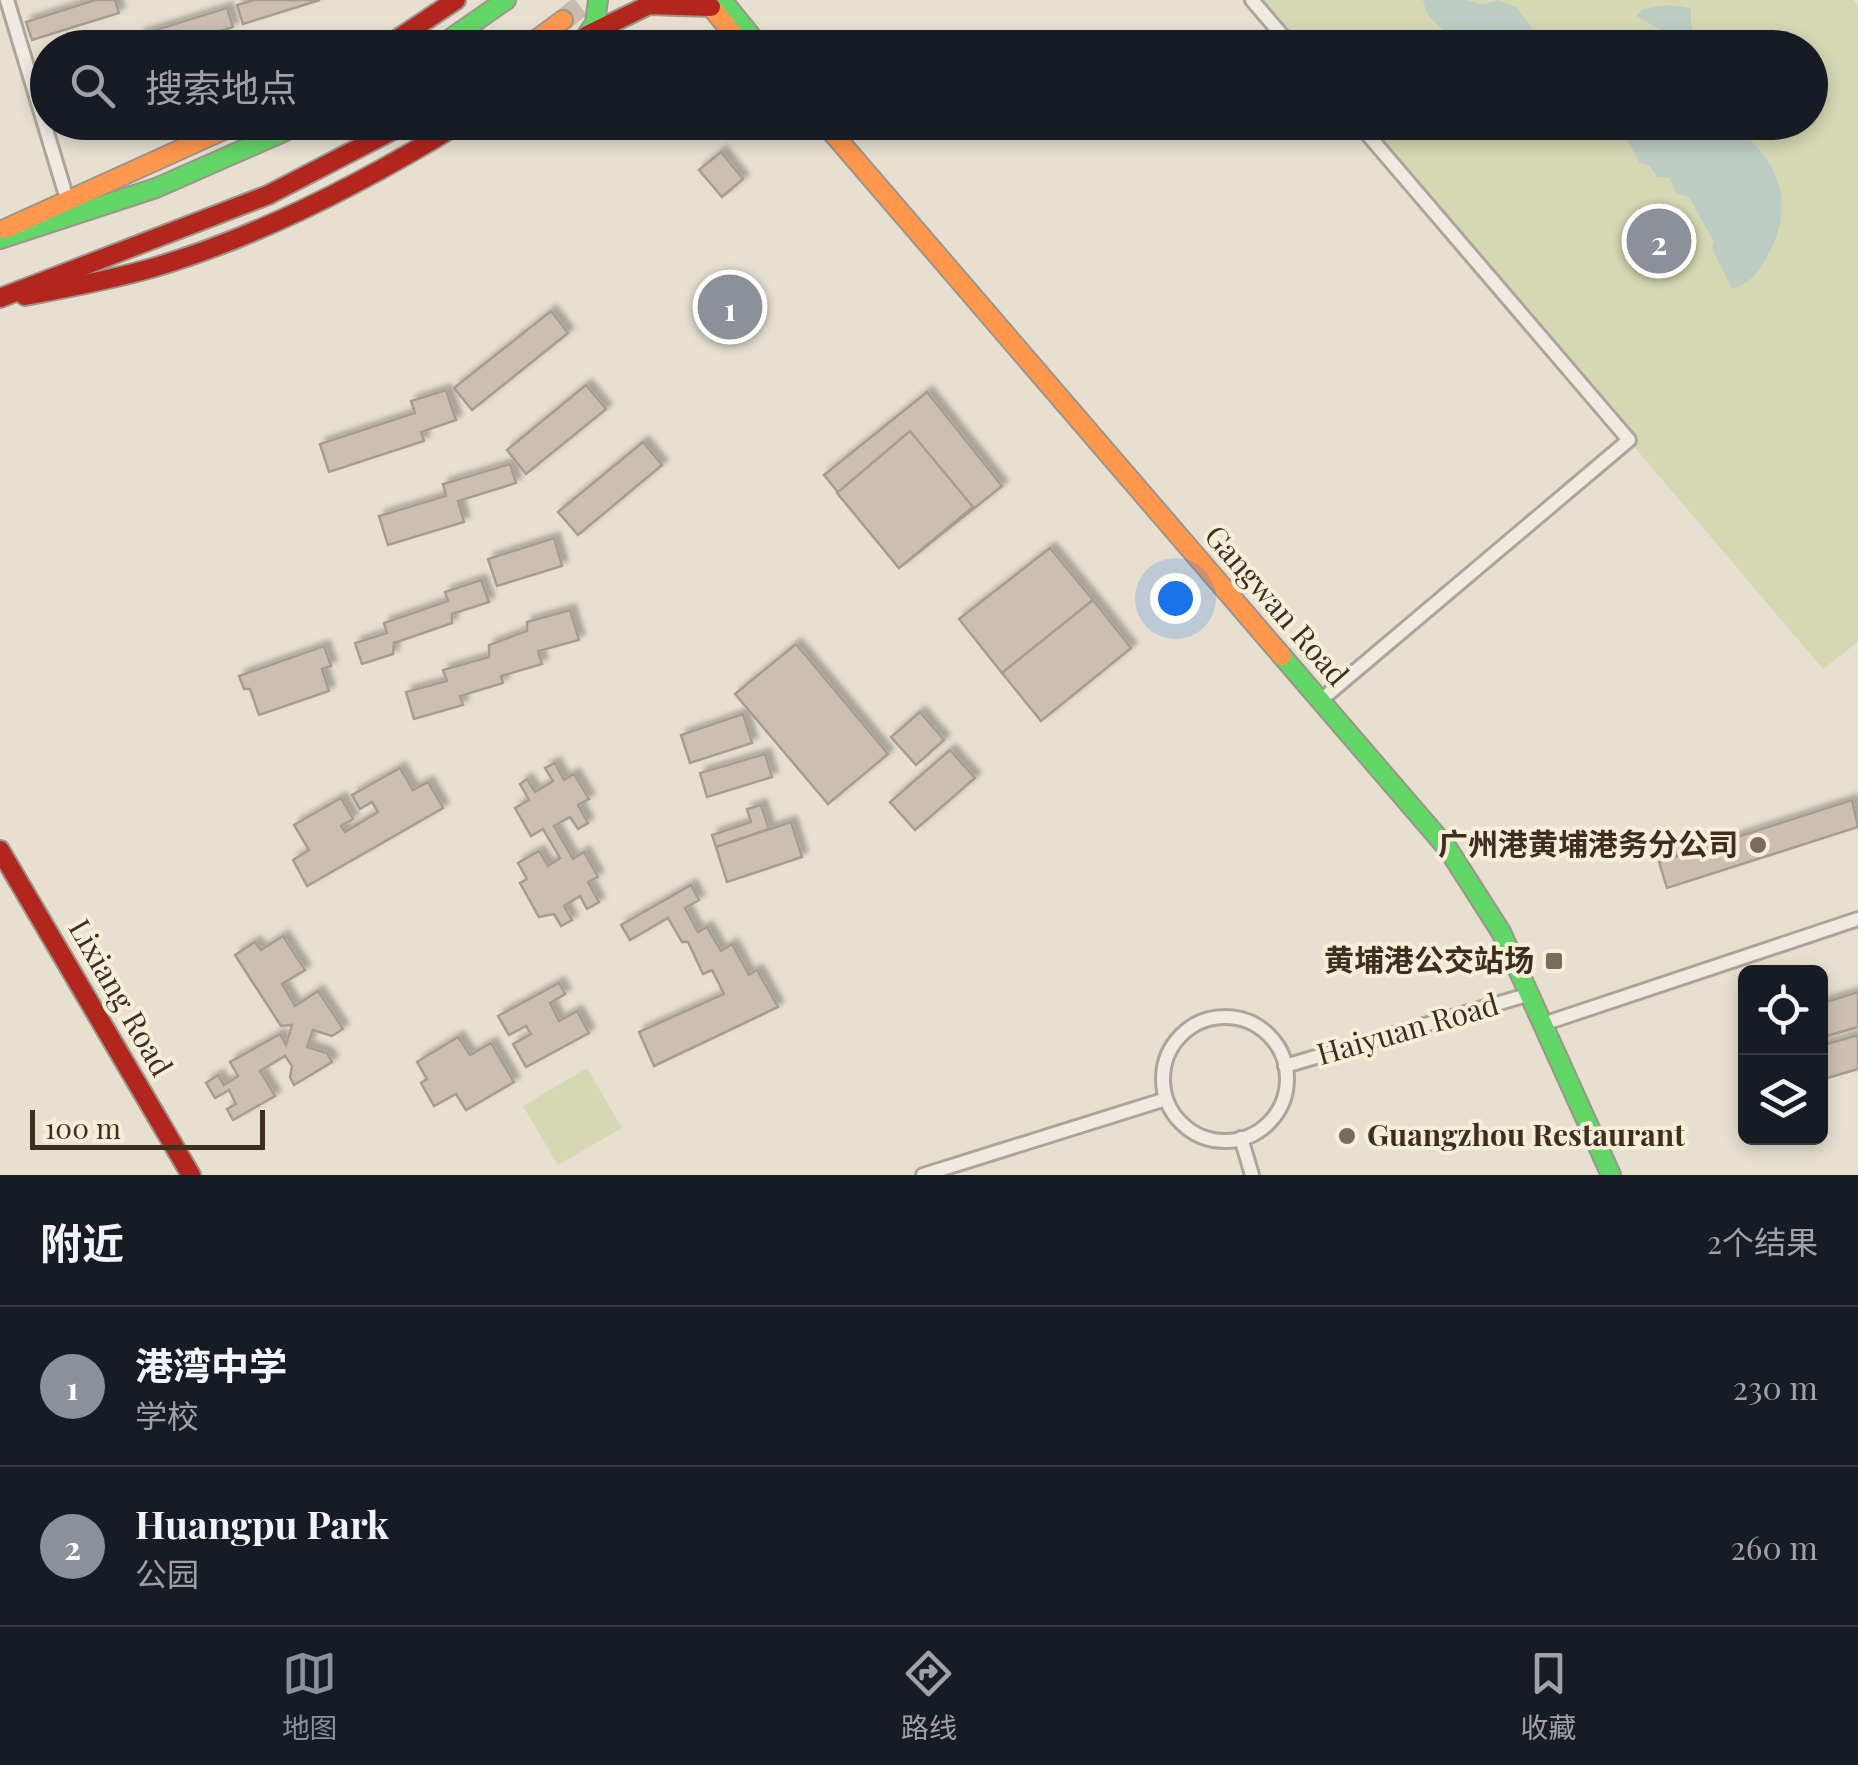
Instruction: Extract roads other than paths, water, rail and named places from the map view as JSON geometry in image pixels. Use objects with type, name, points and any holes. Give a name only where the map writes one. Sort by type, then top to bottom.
[{"type":"main road","points":[[411,30],[456,0]]},
{"type":"main road","points":[[463,30],[506,0]]},
{"type":"main road","points":[[591,30],[598,0]]},
{"type":"main road","points":[[594,30],[627,0]]},
{"type":"main road","points":[[599,30],[649,4],[712,2],[742,30]]},
{"type":"main road","points":[[712,2],[732,30]]},
{"type":"main road","points":[[549,30],[563,20]]},
{"type":"main road","points":[[0,235],[67,199],[201,140]]},
{"type":"main road","points":[[0,235],[134,196],[264,140]]},
{"type":"main road","points":[[0,299],[268,195],[375,140]]},
{"type":"main road","points":[[0,299],[111,279],[174,262],[324,198],[429,140]]},
{"type":"main road","name":"Gangwan Road","points":[[838,142],[1448,849],[1495,920],[1611,1175]]},
{"type":"main road","name":"Lixiang Road","points":[[0,850],[192,1175]]},
{"type":"street","points":[[7,0],[30,76]]},
{"type":"street","points":[[1252,0],[1277,30]]},
{"type":"street","points":[[49,140],[67,199]]},
{"type":"street","points":[[1321,700],[1629,440],[1372,140]]},
{"type":"street","points":[[1543,1024],[1858,919]]},
{"type":"street","name":"Haiyuan Road","points":[[1285,1066],[1530,994]]},
{"type":"street","points":[[1213,1018],[1253,1024],[1270,1036],[1282,1052],[1285,1066],[1286,1092],[1278,1112],[1264,1127],[1241,1138],[1206,1138],[1188,1129],[1166,1099],[1163,1076],[1168,1056],[1178,1039],[1213,1018]]},
{"type":"street","points":[[923,1175],[1166,1099]]},
{"type":"street","points":[[1241,1138],[1252,1175]]},
{"type":"tunnel","points":[[563,20],[588,0]]},
{"type":"place","name":"Huangpu Park","points":[[1659,241]]},
{"type":"place","name":"港湾中学","points":[[730,307]]},
{"type":"place","name":"广州港黄埔港务分公司","points":[[1758,845]]},
{"type":"place","name":"黄埔港公交站场","points":[[1554,961]]},
{"type":"place","name":"Guangzhou Restaurant","points":[[1347,1136]]}]
